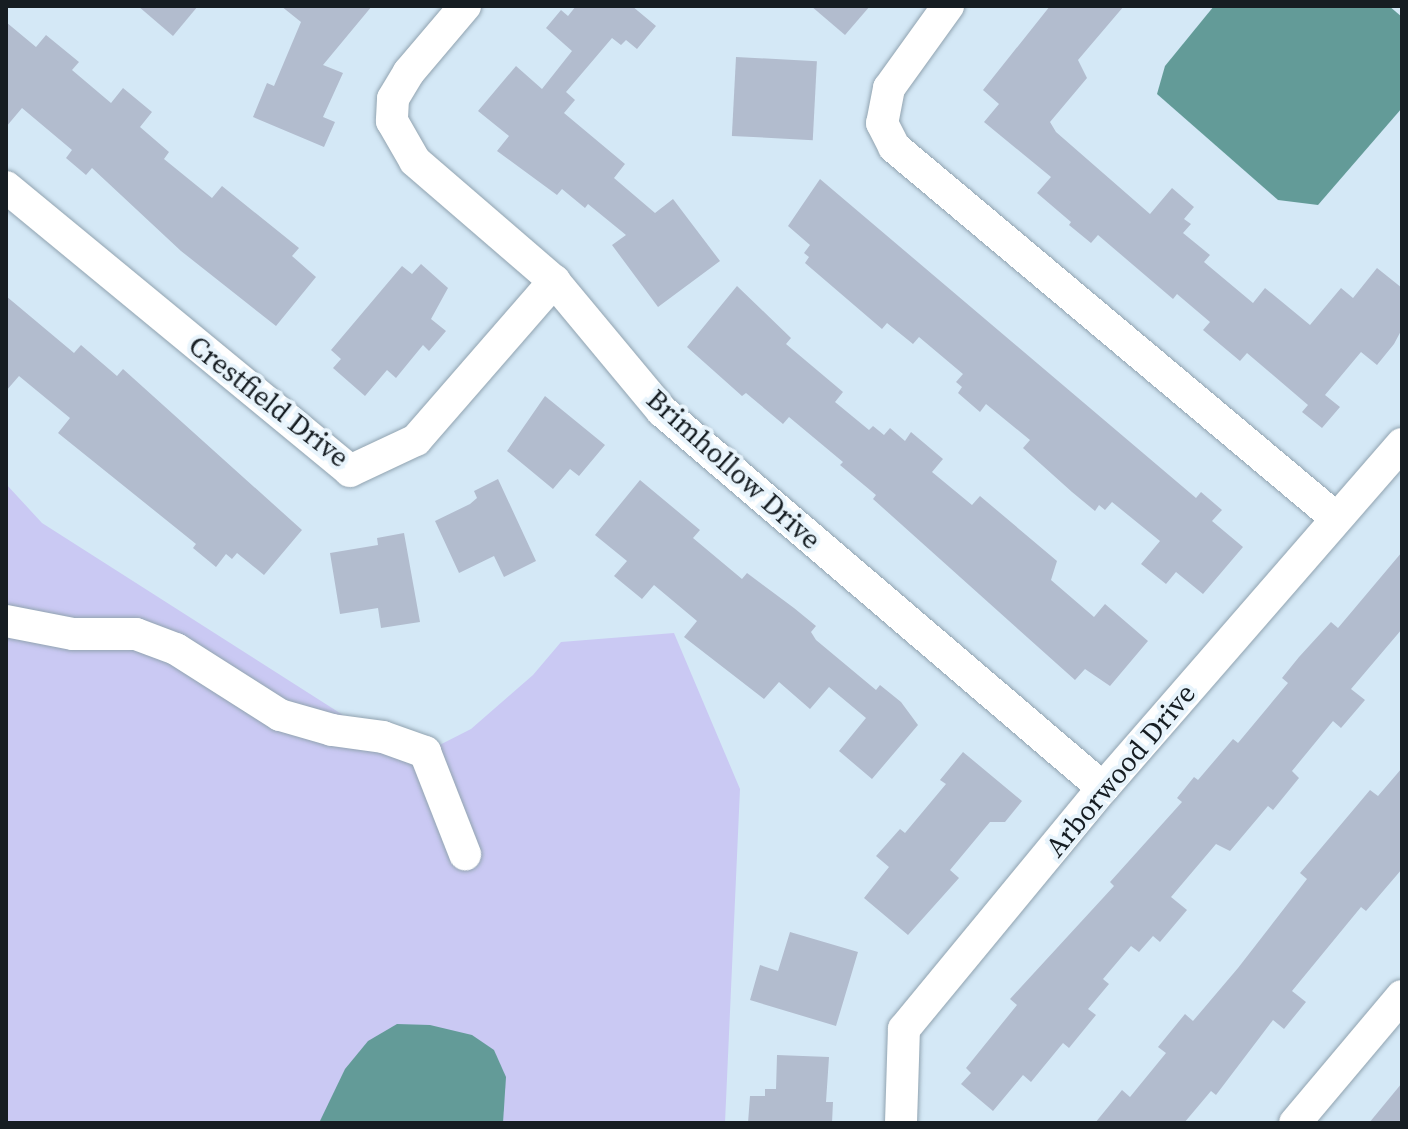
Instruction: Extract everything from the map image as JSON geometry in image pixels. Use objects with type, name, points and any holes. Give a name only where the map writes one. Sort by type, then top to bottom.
[{"type":"street","name":"Brimhollow Drive","points":[[465,6],[409,72],[393,99],[392,121],[399,140],[434,181],[554,281],[662,411],[1103,788]]},
{"type":"street","points":[[948,6],[889,88],[882,123],[894,147],[1336,518]]},
{"type":"street","name":"Crestfield Drive","points":[[6,187],[350,471],[416,440],[554,281]]},
{"type":"street","name":"Arborwood Drive","points":[[901,1123],[904,1029],[1103,788],[1402,444]]},
{"type":"street","points":[[6,621],[73,634],[136,634],[176,649],[280,715],[332,730],[383,737],[425,752],[465,854]]},
{"type":"street","points":[[1295,1123],[1402,996]]},
{"type":"shaded area","points":[[1214,6],[1389,6],[1402,17],[1402,108],[1318,205],[1278,200],[1157,94],[1165,66]]},
{"type":"shaded area","points":[[6,484],[42,523],[412,759],[471,729],[533,675],[561,642],[674,633],[740,789],[725,1123],[6,1123]]},
{"type":"shaded area","points":[[397,1024],[430,1025],[472,1035],[494,1050],[506,1077],[503,1123],[319,1123],[345,1069],[368,1041]]},
{"type":"building","points":[[138,6],[198,6],[173,36]]},
{"type":"building","points":[[281,6],[372,6],[323,65],[343,73],[323,117],[335,122],[324,147],[253,117],[267,83],[274,86],[301,22]]},
{"type":"building","points":[[576,6],[632,6],[656,26],[637,49],[626,40],[621,45],[612,38],[566,92],[575,100],[564,113],[625,164],[614,178],[655,213],[673,199],[720,261],[658,307],[612,245],[626,235],[588,204],[585,208],[562,189],[557,195],[497,151],[509,136],[478,111],[516,66],[542,89],[572,51],[546,28],[561,10],[568,16]]},
{"type":"building","points":[[811,6],[870,6],[845,35]]},
{"type":"building","points":[[1050,6],[1124,6],[1078,60],[1087,78],[1050,122],[1056,132],[1150,214],[1172,188],[1194,207],[1184,219],[1191,224],[1183,233],[1210,255],[1204,262],[1253,303],[1265,288],[1310,325],[1341,288],[1353,298],[1377,268],[1402,288],[1402,329],[1394,344],[1377,365],[1361,352],[1325,395],[1340,407],[1322,428],[1302,412],[1308,405],[1247,353],[1240,361],[1203,330],[1210,322],[1177,294],[1173,299],[1098,235],[1091,243],[1069,225],[1071,222],[1037,193],[1051,177],[984,122],[999,104],[983,90]]},
{"type":"building","points":[[6,22],[36,47],[46,35],[79,62],[72,70],[111,103],[123,88],[152,112],[140,127],[169,152],[164,159],[212,198],[222,186],[299,248],[292,256],[316,277],[276,326],[181,251],[92,168],[86,175],[66,158],[72,150],[22,108],[6,127]]},
{"type":"building","points":[[736,57],[817,61],[813,140],[732,136]]},
{"type":"building","points":[[820,179],[1196,498],[1201,492],[1222,510],[1212,521],[1243,547],[1203,594],[1176,572],[1166,584],[1141,564],[1160,541],[1112,502],[1105,510],[1099,505],[1095,511],[1023,448],[1030,440],[986,404],[980,412],[958,393],[962,387],[956,382],[963,374],[919,337],[913,344],[887,323],[882,329],[805,263],[809,257],[804,253],[810,245],[788,226]]},
{"type":"building","points":[[421,264],[448,288],[431,319],[446,331],[429,351],[423,345],[396,378],[387,370],[365,396],[333,368],[341,359],[331,350],[402,266],[412,274]]},
{"type":"building","points":[[737,286],[791,338],[786,344],[843,392],[835,402],[869,430],[873,426],[884,435],[890,428],[905,441],[911,432],[943,459],[932,472],[972,505],[980,496],[1057,561],[1051,580],[1094,617],[1105,604],[1148,641],[1110,686],[1085,669],[1075,680],[873,499],[876,495],[840,465],[843,462],[789,417],[783,424],[746,393],[742,396],[687,347]]},
{"type":"building","points":[[6,296],[74,353],[81,345],[117,376],[123,369],[302,530],[264,575],[237,553],[232,559],[226,554],[216,567],[193,548],[196,544],[58,433],[70,418],[19,376],[6,391]]},
{"type":"building","points":[[545,396],[605,445],[579,476],[570,469],[553,489],[507,451]]},
{"type":"building","points":[[498,479],[536,561],[504,577],[494,556],[459,573],[435,521],[470,504],[477,498],[474,491]]},
{"type":"building","points":[[640,480],[700,530],[693,538],[742,579],[747,573],[794,608],[816,626],[811,632],[816,640],[876,690],[880,685],[901,702],[918,725],[872,779],[839,751],[866,718],[829,687],[810,709],[779,682],[764,699],[684,637],[697,621],[654,585],[642,599],[614,576],[627,561],[595,535]]},
{"type":"building","points":[[404,533],[420,622],[381,628],[378,608],[340,614],[330,553],[378,545],[377,538]]},
{"type":"building","points":[[1402,552],[1402,629],[1351,689],[1365,700],[1341,728],[1333,721],[1292,771],[1299,778],[1273,810],[1268,806],[1230,851],[1216,844],[1171,897],[1187,910],[1160,942],[1153,936],[1139,952],[1131,946],[1103,979],[1109,984],[1088,1009],[1096,1015],[1069,1048],[1063,1043],[1031,1082],[1023,1075],[993,1111],[961,1084],[971,1073],[966,1068],[1017,1005],[1010,999],[1114,886],[1110,882],[1182,802],[1177,798],[1194,777],[1198,780],[1233,739],[1238,743],[1288,683],[1282,678],[1299,657],[1331,622],[1338,628]]},
{"type":"building","points":[[963,752],[1022,801],[1005,822],[990,822],[950,870],[959,878],[908,935],[864,898],[889,867],[876,856],[900,829],[905,833],[946,784],[940,780]]},
{"type":"building","points":[[1402,768],[1402,869],[1366,911],[1361,907],[1292,991],[1306,1002],[1284,1029],[1273,1020],[1216,1095],[1211,1091],[1184,1123],[1095,1123],[1122,1090],[1130,1097],[1166,1053],[1158,1047],[1185,1014],[1193,1021],[1238,968],[1307,879],[1300,873],[1370,790],[1378,796]]},
{"type":"building","points":[[790,932],[858,952],[836,1026],[750,1000],[760,965],[778,971]]},
{"type":"building","points":[[777,1055],[829,1057],[826,1102],[833,1102],[832,1123],[748,1123],[750,1096],[765,1096],[765,1089],[776,1089]]},
{"type":"building","points":[[1402,1083],[1402,1123],[1369,1123]]}]
